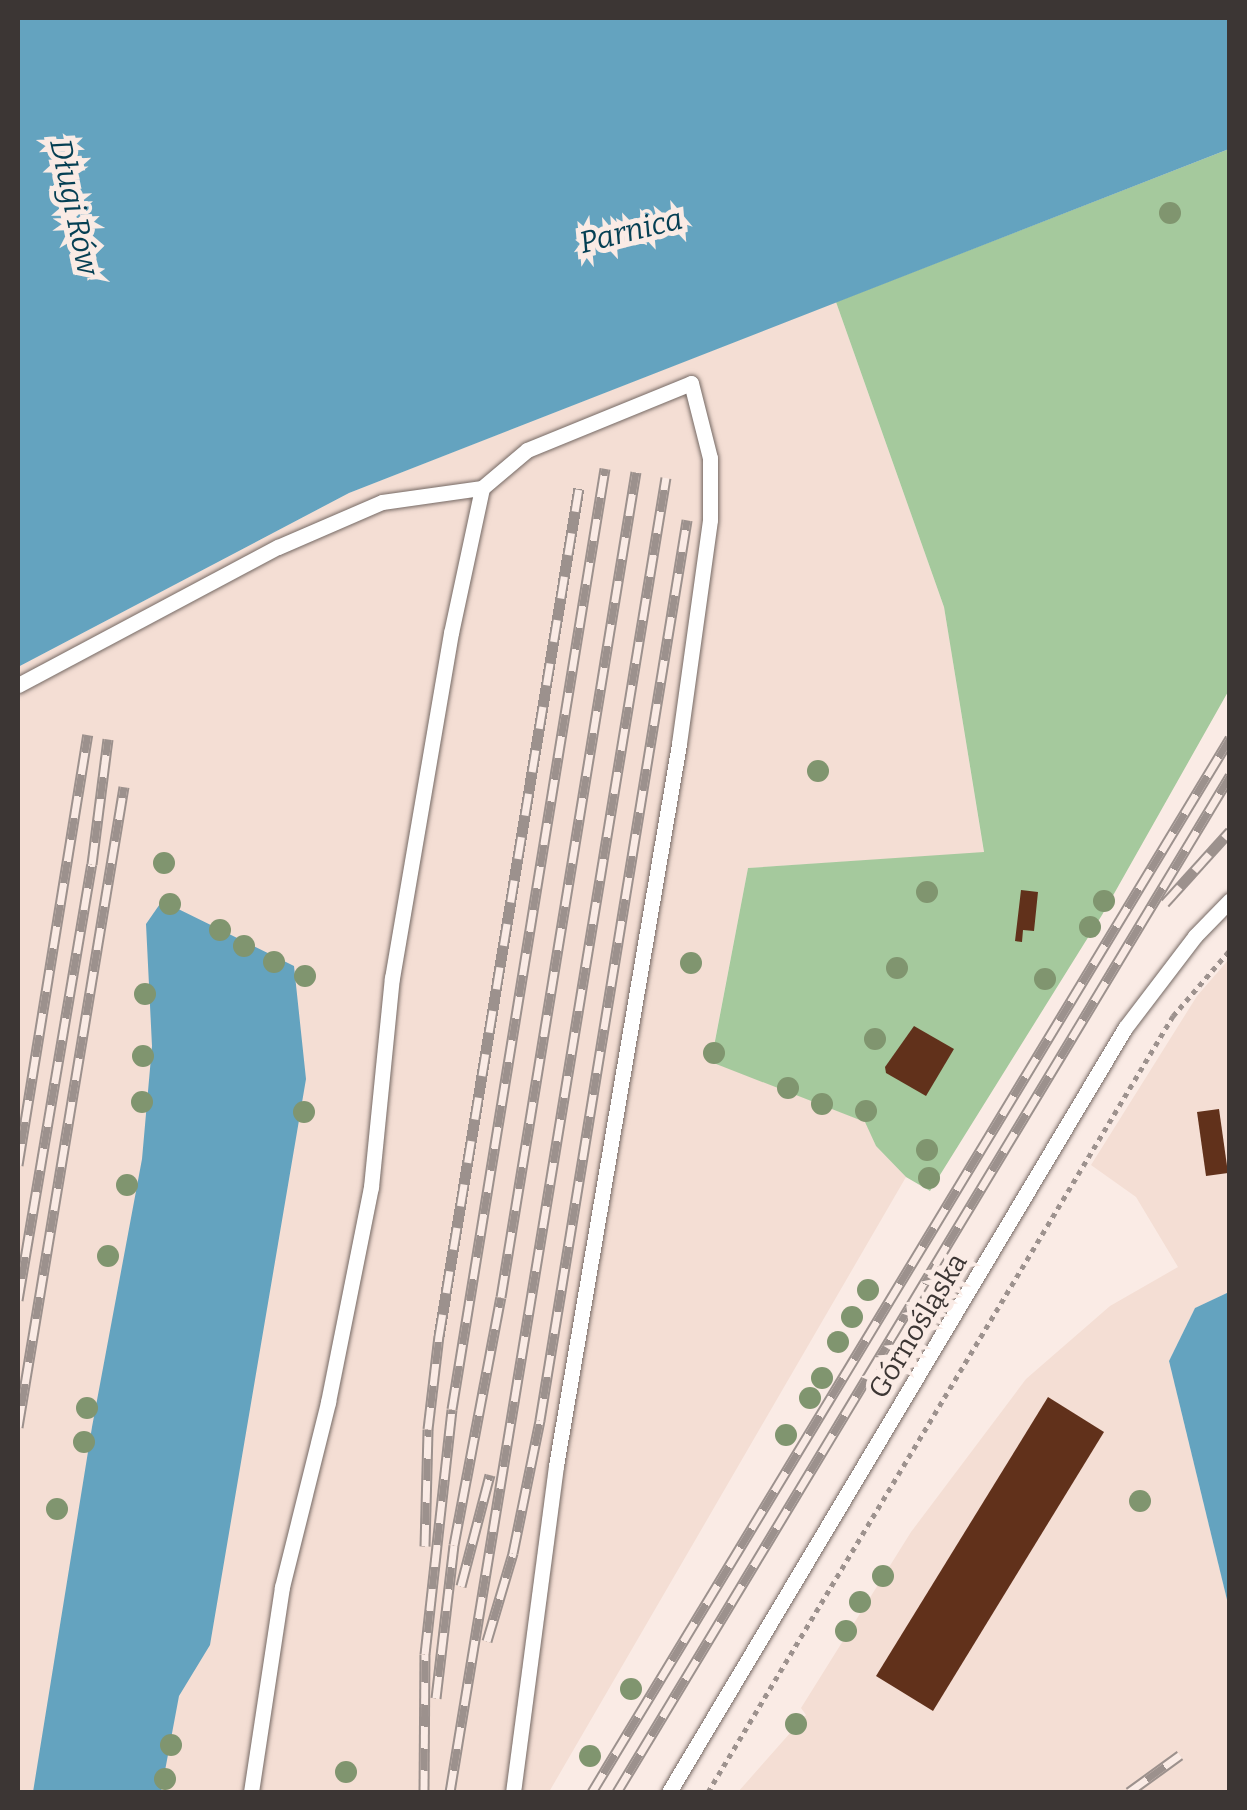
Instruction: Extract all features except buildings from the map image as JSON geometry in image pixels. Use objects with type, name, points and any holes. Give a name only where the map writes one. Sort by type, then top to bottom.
[{"type":"lane","points":[[18,685],[278,546],[382,502],[482,488],[527,450],[692,384],[710,458],[710,520],[679,744],[556,1466],[512,1792]]},
{"type":"lane","points":[[250,1792],[282,1587],[328,1402],[371,1187],[392,978],[451,633],[482,488]]},
{"type":"lane","name":"Górnośląska","points":[[669,1792],[1126,1028],[1195,936],[1230,900]]},
{"type":"path","points":[[708,1792],[1174,1016],[1230,950]]},
{"type":"shaded area","points":[[836,302],[944,607],[984,853],[748,868],[711,1061],[866,1122],[876,1146],[906,1177],[549,1792],[18,1792],[18,667],[349,493]]},
{"type":"shaded area","points":[[1229,959],[1229,1292],[1195,1308],[1169,1361],[1229,1608],[1229,1792],[738,1792],[806,1715],[801,1708],[911,1532],[1026,1379],[1110,1306],[1178,1267],[1136,1197],[1091,1165],[1197,996]]},
{"type":"green space","points":[[1229,149],[1229,690],[1102,915],[930,1191],[906,1177],[876,1146],[865,1122],[711,1062],[748,868],[984,852],[944,607],[836,302]]},
{"type":"water","points":[[18,18],[1229,18],[1229,149],[349,493],[18,667]]},
{"type":"water","points":[[162,901],[294,966],[306,1079],[210,1645],[179,1696],[161,1792],[33,1792],[92,1427],[142,1159],[152,1046],[146,924]]},
{"type":"water","points":[[1229,1292],[1229,1608],[1169,1361],[1195,1308]]},
{"type":"railway","points":[[424,1792],[425,1654],[452,1409],[605,468]]},
{"type":"railway","points":[[436,1698],[454,1545],[501,1297],[636,472]]},
{"type":"railway","points":[[450,1792],[666,478]]},
{"type":"railway","points":[[425,1546],[428,1429],[439,1336],[579,488]]},
{"type":"railway","points":[[487,1641],[513,1553],[540,1420],[687,520]]},
{"type":"railway","points":[[18,1165],[88,735]]},
{"type":"railway","points":[[592,1792],[1230,738]]},
{"type":"railway","points":[[18,1300],[92,864],[108,739]]},
{"type":"railway","points":[[617,1792],[1230,776]]},
{"type":"railway","points":[[18,1427],[124,787]]},
{"type":"railway","points":[[1165,903],[1230,831]]},
{"type":"railway","points":[[461,1586],[490,1475]]},
{"type":"railway","points":[[1129,1792],[1180,1755]]},
{"type":"water label","name":"Długi Rów","points":[[74,207]]},
{"type":"water label","name":"Parnica","points":[[631,231]]}]
